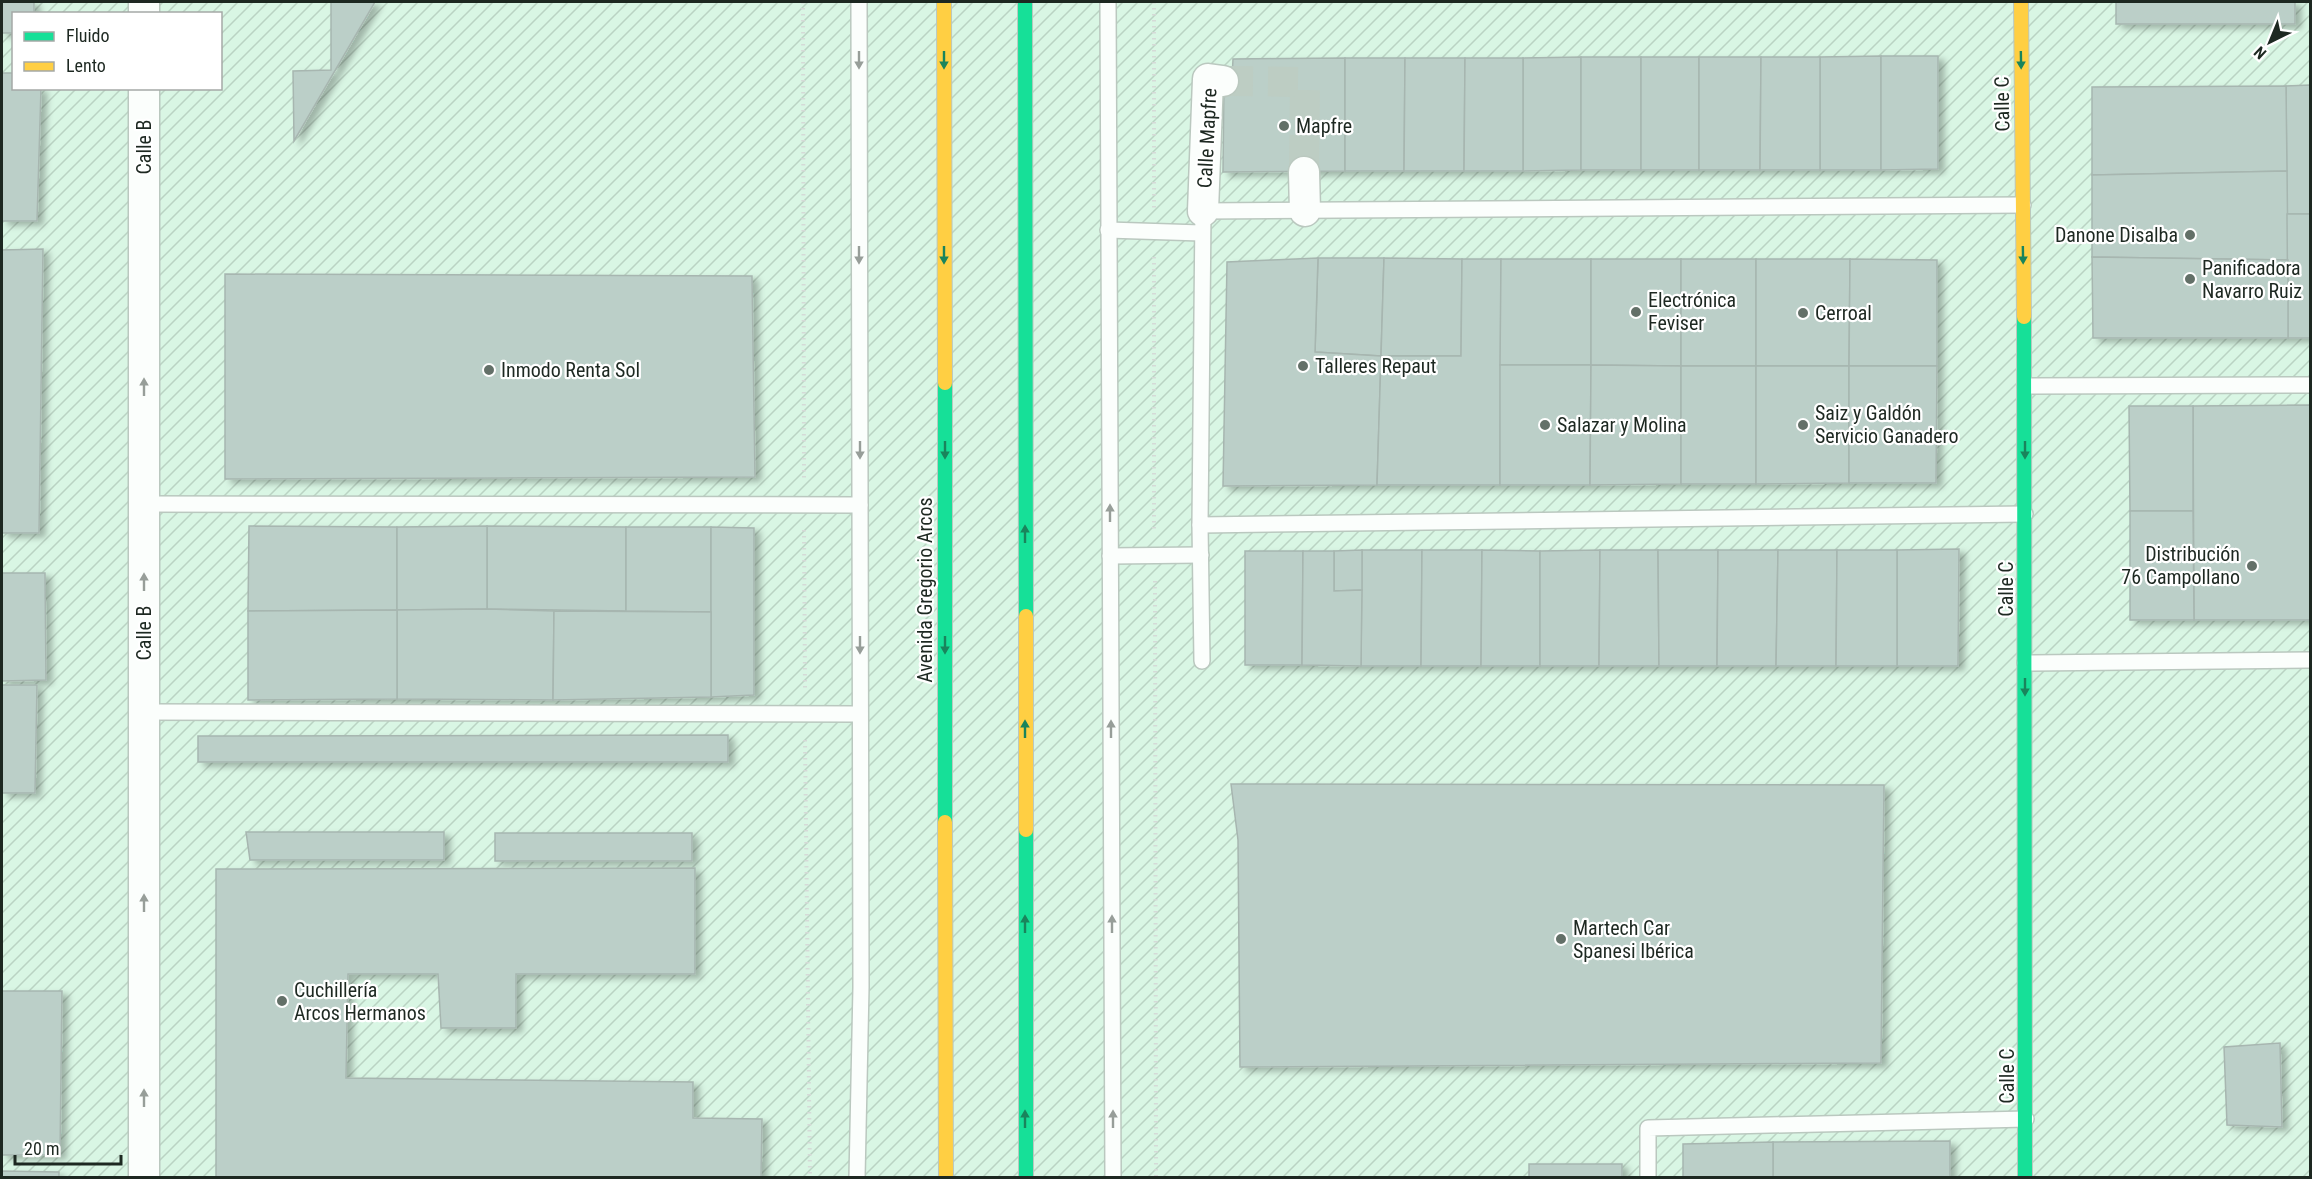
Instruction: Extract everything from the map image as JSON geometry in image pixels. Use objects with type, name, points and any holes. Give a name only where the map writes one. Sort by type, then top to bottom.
[{"type":"main road","name":"Avenida Gregorio Arcos","points":[[944,2],[946,1178]]},
{"type":"main road","points":[[1025,2],[1026,1178]]},
{"type":"main road","name":"Calle C","points":[[2021,2],[2025,386],[2025,1178]]},
{"type":"street","name":"Calle Mapfre","points":[[1202,222],[1208,79],[1223,81]]},
{"type":"street","name":"Calle B","points":[[144,90],[144,1178]]},
{"type":"street","points":[[1304,172],[1305,211]]},
{"type":"lane","points":[[857,1178],[861,987],[859,2]]},
{"type":"lane","points":[[1108,2],[1113,1178]]},
{"type":"lane","points":[[1108,231],[1154,231],[1202,222],[1305,211],[2023,205]]},
{"type":"lane","points":[[1202,222],[1200,525],[1202,661]]},
{"type":"lane","points":[[2025,386],[2310,385]]},
{"type":"lane","points":[[144,504],[860,505]]},
{"type":"lane","points":[[1200,525],[2025,514]]},
{"type":"lane","points":[[1110,556],[1201,555]]},
{"type":"lane","points":[[2025,663],[2310,660]]},
{"type":"lane","points":[[144,712],[860,714]]},
{"type":"lane","points":[[1648,1178],[1648,1128],[2026,1119]]},
{"type":"path","points":[[803,2],[805,714],[810,1178]]},
{"type":"path","points":[[1154,2],[1156,1178]]},
{"type":"shaded area","points":[[2,2],[2310,2],[2310,1177],[2,1177]]},
{"type":"building","points":[[2,2],[34,2],[34,12],[12,12],[12,33],[2,33]]},
{"type":"building","points":[[331,2],[375,2],[294,141],[293,71],[331,70]]},
{"type":"building","points":[[2116,2],[2295,2],[2295,24],[2116,24]]},
{"type":"building","points":[[1881,56],[1881,170],[1820,170],[1820,57]]},
{"type":"building","points":[[1881,56],[1938,56],[1938,169],[1881,170]]},
{"type":"building","points":[[1581,57],[1581,170],[1523,171],[1523,58]]},
{"type":"building","points":[[1581,57],[1641,57],[1641,170],[1581,170]]},
{"type":"building","points":[[1641,57],[1699,57],[1699,170],[1641,170]]},
{"type":"building","points":[[1699,57],[1761,57],[1760,170],[1699,170]]},
{"type":"building","points":[[1761,57],[1820,57],[1820,170],[1760,170]]},
{"type":"building","name":"Mapfre","points":[[1345,58],[1345,171],[1223,172],[1224,79],[1232,79],[1233,59]]},
{"type":"building","points":[[1345,58],[1405,58],[1404,171],[1345,171]]},
{"type":"building","points":[[1405,58],[1465,58],[1464,171],[1404,171]]},
{"type":"building","points":[[1465,58],[1523,58],[1523,171],[1464,171]]},
{"type":"building","points":[[2,73],[12,73],[12,90],[41,90],[37,221],[2,221]]},
{"type":"building","points":[[2310,85],[2310,214],[2287,214],[2286,86]]},
{"type":"building","points":[[2286,86],[2287,171],[2092,175],[2092,87]]},
{"type":"building","name":"Danone Disalba","points":[[2287,171],[2288,260],[2092,257],[2092,175]]},
{"type":"building","points":[[2287,214],[2310,214],[2310,338],[2288,338]]},
{"type":"building","points":[[43,249],[39,533],[2,533],[2,250]]},
{"type":"building","name":"Panificadora Navarro Ruiz","points":[[2092,257],[2288,260],[2288,338],[2093,338]]},
{"type":"building","points":[[1318,258],[1384,258],[1381,356],[1315,352]]},
{"type":"building","name":"Talleres Repaut","points":[[1318,258],[1315,352],[1381,356],[1377,485],[1223,486],[1227,262]]},
{"type":"building","points":[[1384,258],[1462,259],[1461,356],[1381,356]]},
{"type":"building","points":[[1462,259],[1501,259],[1500,485],[1377,485],[1381,356],[1461,356]]},
{"type":"building","points":[[1501,259],[1591,259],[1591,365],[1500,365]]},
{"type":"building","name":"Electrónica Feviser","points":[[1591,259],[1681,259],[1681,366],[1591,365]]},
{"type":"building","points":[[1681,259],[1756,259],[1756,366],[1681,366]]},
{"type":"building","name":"Cerroal","points":[[1756,259],[1850,259],[1849,366],[1756,366]]},
{"type":"building","points":[[1850,259],[1937,260],[1937,366],[1849,366]]},
{"type":"building","name":"Inmodo Renta Sol","points":[[225,274],[752,276],[755,477],[225,479]]},
{"type":"building","name":"Salazar y Molina","points":[[1500,365],[1591,365],[1590,485],[1500,485]]},
{"type":"building","points":[[1591,365],[1681,366],[1681,484],[1590,485]]},
{"type":"building","points":[[1681,366],[1756,366],[1756,484],[1681,484]]},
{"type":"building","name":"Saiz y Galdón Servicio Ganadero","points":[[1756,366],[1849,366],[1849,483],[1756,484]]},
{"type":"building","points":[[1849,366],[1937,366],[1936,483],[1849,483]]},
{"type":"building","name":"Distribución 76 Campollano","points":[[2310,405],[2310,620],[2194,620],[2193,406]]},
{"type":"building","points":[[2129,406],[2193,406],[2193,511],[2130,511]]},
{"type":"building","points":[[2130,511],[2193,511],[2194,620],[2130,620]]},
{"type":"building","points":[[249,526],[397,527],[397,610],[248,611]]},
{"type":"building","points":[[487,526],[626,527],[626,611],[487,609]]},
{"type":"building","points":[[487,526],[487,609],[397,610],[397,527]]},
{"type":"building","points":[[626,527],[711,527],[711,612],[626,611]]},
{"type":"building","points":[[711,527],[754,528],[754,695],[711,697]]},
{"type":"building","points":[[1959,549],[1958,666],[1897,666],[1897,550]]},
{"type":"building","points":[[1362,550],[1422,550],[1421,666],[1361,666]]},
{"type":"building","points":[[1362,550],[1362,590],[1334,591],[1334,551]]},
{"type":"building","points":[[1422,550],[1482,550],[1481,666],[1421,666]]},
{"type":"building","points":[[1482,550],[1540,551],[1540,666],[1481,666]]},
{"type":"building","points":[[1600,550],[1599,666],[1540,666],[1540,551]]},
{"type":"building","points":[[1600,550],[1658,550],[1659,666],[1599,666]]},
{"type":"building","points":[[1658,550],[1718,550],[1717,666],[1659,666]]},
{"type":"building","points":[[1718,550],[1778,550],[1776,666],[1717,666]]},
{"type":"building","points":[[1778,550],[1837,550],[1836,666],[1776,666]]},
{"type":"building","points":[[1837,550],[1897,550],[1897,666],[1836,666]]},
{"type":"building","points":[[1245,551],[1303,551],[1302,665],[1245,665]]},
{"type":"building","points":[[1303,551],[1334,551],[1334,591],[1362,590],[1361,666],[1302,665]]},
{"type":"building","points":[[2,573],[45,573],[46,680],[2,681]]},
{"type":"building","points":[[397,610],[554,611],[553,700],[397,699]]},
{"type":"building","points":[[397,610],[397,699],[248,700],[248,611]]},
{"type":"building","points":[[554,611],[711,612],[711,697],[553,700]]},
{"type":"building","points":[[2,685],[37,685],[35,793],[2,793]]},
{"type":"building","points":[[728,735],[728,762],[198,762],[198,736]]},
{"type":"building","name":"Martech Car Spanesi Ibérica","points":[[1231,784],[1884,785],[1881,1063],[1240,1067],[1238,840]]},
{"type":"building","points":[[246,832],[444,832],[444,860],[250,860]]},
{"type":"building","points":[[495,833],[692,833],[692,861],[495,861]]},
{"type":"building","name":"Cuchillería Arcos Hermanos","points":[[695,868],[695,974],[516,974],[516,1028],[441,1028],[438,974],[348,974],[346,1078],[693,1082],[693,1118],[762,1119],[761,1178],[216,1178],[216,869]]},
{"type":"building","points":[[2,991],[62,991],[60,1155],[2,1155]]},
{"type":"building","points":[[2280,1043],[2282,1127],[2227,1125],[2224,1047]]},
{"type":"building","points":[[1950,1141],[1950,1178],[1773,1178],[1773,1142]]},
{"type":"building","points":[[1773,1142],[1773,1178],[1683,1178],[1683,1144]]},
{"type":"building","points":[[1529,1164],[1622,1164],[1622,1178],[1529,1178]]},
{"type":"building","points":[[2,1171],[59,1172],[59,1178],[2,1178]]},
{"type":"tunnel","points":[[1223,81],[1305,82],[1304,172]]},
{"type":"traffic: fast","points":[[1025,2],[1026,616]]},
{"type":"traffic: fast","points":[[2024,317],[2025,1178]]},
{"type":"traffic: fast","points":[[945,383],[945,822]]},
{"type":"traffic: fast","points":[[1026,830],[1026,1178]]},
{"type":"traffic: slow","points":[[944,2],[945,383]]},
{"type":"traffic: slow","points":[[2021,2],[2024,317]]},
{"type":"traffic: slow","points":[[1026,616],[1026,830]]},
{"type":"traffic: slow","points":[[945,822],[946,1178]]},
{"type":"place","name":"Mapfre","points":[[1284,126]]},
{"type":"place","name":"Danone Disalba","points":[[2190,235]]},
{"type":"place","name":"Panificadora Navarro Ruiz","points":[[2190,279]]},
{"type":"place","name":"Electrónica Feviser","points":[[1636,312]]},
{"type":"place","name":"Cerroal","points":[[1803,313]]},
{"type":"place","name":"Talleres Repaut","points":[[1303,366]]},
{"type":"place","name":"Inmodo Renta Sol","points":[[489,370]]},
{"type":"place","name":"Salazar y Molina","points":[[1545,425]]},
{"type":"place","name":"Saiz y Galdón Servicio Ganadero","points":[[1803,425]]},
{"type":"place","name":"Distribución 76 Campollano","points":[[2252,566]]},
{"type":"place","name":"Martech Car Spanesi Ibérica","points":[[1561,939]]},
{"type":"place","name":"Cuchillería Arcos Hermanos","points":[[282,1001]]}]
